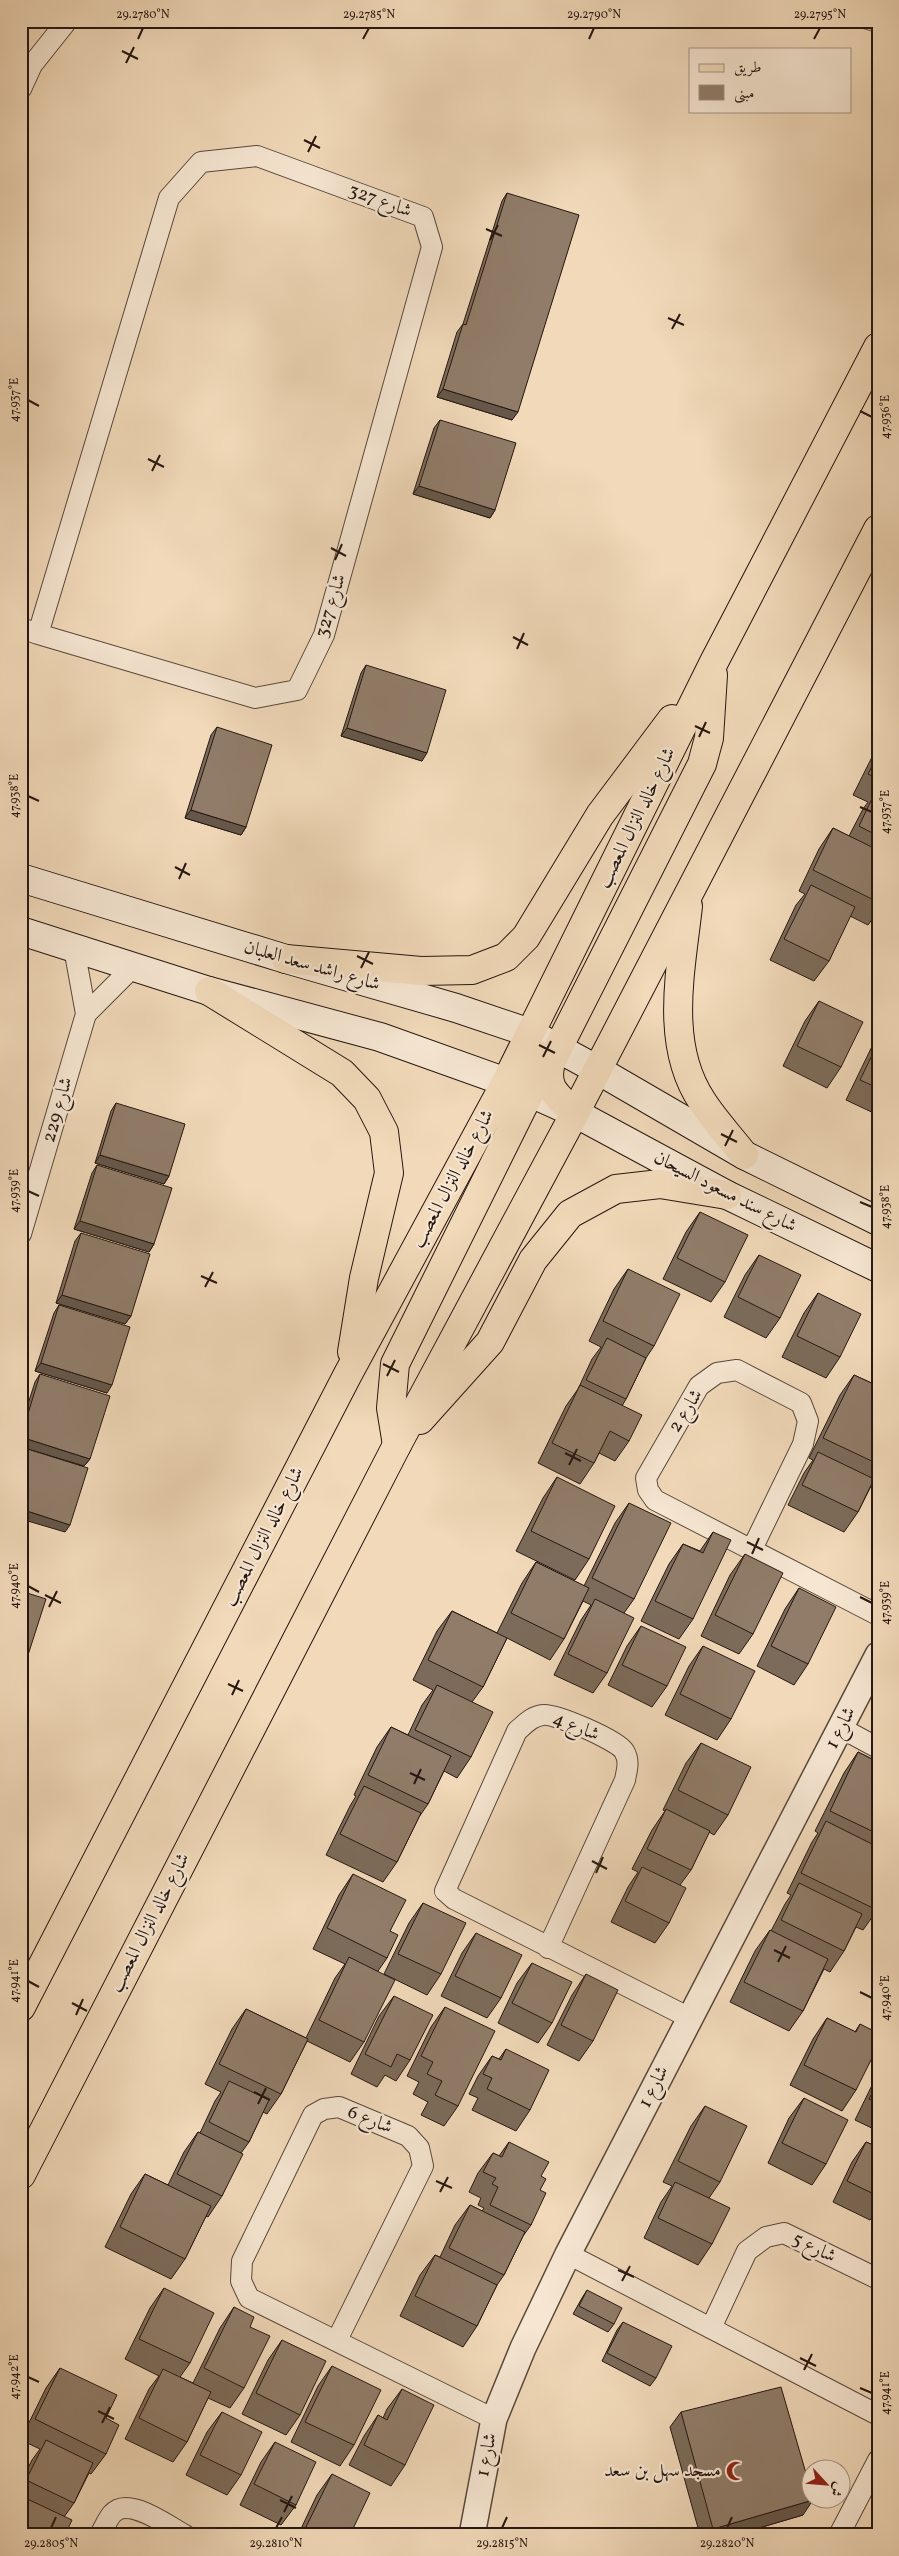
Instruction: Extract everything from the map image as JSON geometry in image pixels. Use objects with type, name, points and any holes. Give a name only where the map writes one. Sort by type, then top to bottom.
[{"type":"main road","name":"شارع خالد النزال المعصب","points":[[21,2007],[348,1374],[518,1087],[530,1033],[714,662],[878,347]]},
{"type":"main road","name":"شارع خالد النزال المعصب","points":[[21,2175],[397,1444],[575,1113],[596,1069],[878,529]]},
{"type":"main road","points":[[286,960],[420,972],[472,970],[506,957],[526,937],[600,815],[714,662]]},
{"type":"main road","points":[[575,1113],[551,1090],[547,1076],[550,1062],[702,764],[709,738],[714,662]]},
{"type":"main road","name":"شارع راشد سعد العلبان","points":[[21,878],[286,960],[456,1008],[530,1033],[596,1069]]},
{"type":"main road","points":[[690,891],[680,980],[678,1034],[689,1075],[701,1100],[744,1155]]},
{"type":"main road","points":[[21,931],[209,991],[380,1037],[518,1087],[575,1113]]},
{"type":"main road","points":[[209,991],[342,1073],[367,1099],[384,1132],[389,1173],[364,1278],[348,1374]]},
{"type":"main road","points":[[596,1069],[744,1155],[878,1221]]},
{"type":"main road","points":[[397,1444],[391,1408],[394,1364],[518,1087]]},
{"type":"main road","name":"شارع سند مسعود السيحان","points":[[575,1113],[727,1196],[878,1268]]},
{"type":"main road","points":[[397,1444],[440,1400],[490,1342],[533,1260],[570,1214],[616,1189],[660,1184],[727,1196]]},
{"type":"main road","points":[[21,2146],[54,2110]]},
{"type":"street","points":[[21,89],[32,65],[67,21]]},
{"type":"street","name":"شارع 327","points":[[257,156],[423,217],[432,247],[324,635],[297,690],[255,698],[30,630],[170,198],[201,162],[257,156]]},
{"type":"street","name":"شارع 229","points":[[21,1234],[86,1014],[74,948]]},
{"type":"street","name":"شارع 229","points":[[86,1014],[134,966]]},
{"type":"street","name":"شارع 2","points":[[752,1549],[803,1444],[808,1420],[801,1403],[737,1370],[717,1373],[699,1386],[646,1478],[648,1490],[655,1500],[878,1615]]},
{"type":"street","name":"شارع 1","points":[[472,2535],[494,2420],[523,2348],[568,2254],[878,1655]]},
{"type":"street","name":"شارع 4","points":[[548,1948],[625,1780],[629,1761],[623,1748],[581,1725],[544,1714],[530,1719],[517,1731],[445,1890],[454,1899],[548,1948],[690,2018]]},
{"type":"street","points":[[841,1728],[878,1748]]},
{"type":"street","name":"شارع 6","points":[[337,2340],[423,2166],[418,2148],[408,2136],[339,2107],[324,2109],[313,2115],[242,2261],[241,2281],[249,2298],[337,2340],[494,2420]]},
{"type":"street","name":"شارع 5","points":[[711,2328],[747,2251],[766,2237],[784,2233],[878,2279]]},
{"type":"street","points":[[568,2254],[878,2415]]},
{"type":"street","points":[[839,2535],[878,2460]]},
{"type":"street","points":[[100,2535],[112,2513],[122,2508],[135,2508],[185,2535]]},
{"type":"shaded area","points":[[838,21],[878,21],[878,33]]},
{"type":"building","points":[[507,193],[579,215],[518,412],[443,389],[463,324],[466,325]]},
{"type":"building","points":[[440,420],[516,443],[495,510],[419,486]]},
{"type":"building","points":[[366,665],[446,690],[427,753],[347,728]]},
{"type":"building","points":[[217,727],[272,745],[246,827],[191,810]]},
{"type":"building","points":[[878,754],[878,779],[868,774]]},
{"type":"building","points":[[878,789],[878,836],[859,826]]},
{"type":"building","points":[[833,828],[878,850],[878,902],[813,870]]},
{"type":"building","points":[[811,885],[855,907],[829,961],[784,939]]},
{"type":"building","points":[[819,1001],[863,1022],[841,1067],[797,1046]]},
{"type":"building","points":[[878,1043],[878,1088],[860,1080]]},
{"type":"building","points":[[21,1076],[25,1077],[21,1090]]},
{"type":"building","points":[[116,1103],[185,1124],[169,1176],[100,1155]]},
{"type":"building","points":[[97,1165],[172,1188],[154,1244],[80,1221]]},
{"type":"building","points":[[700,1212],[748,1235],[725,1282],[677,1258]]},
{"type":"building","points":[[81,1233],[150,1254],[131,1316],[62,1295]]},
{"type":"building","points":[[759,1255],[801,1275],[780,1318],[738,1297]]},
{"type":"building","points":[[628,1269],[680,1294],[654,1346],[603,1321]]},
{"type":"building","points":[[818,1293],[861,1314],[840,1357],[797,1336]]},
{"type":"building","points":[[59,1305],[130,1327],[112,1385],[41,1363]]},
{"type":"building","points":[[607,1338],[646,1358],[626,1399],[586,1380]]},
{"type":"building","points":[[40,1374],[110,1396],[90,1459],[21,1437]]},
{"type":"building","points":[[854,1375],[878,1386],[878,1464],[823,1438]]},
{"type":"building","points":[[580,1385],[642,1415],[629,1441],[610,1431],[594,1463],[552,1443]]},
{"type":"building","points":[[21,1447],[88,1468],[70,1525],[21,1509]]},
{"type":"building","points":[[818,1452],[874,1479],[858,1512],[802,1485]]},
{"type":"building","points":[[557,1477],[615,1506],[589,1559],[531,1531]]},
{"type":"building","points":[[629,1503],[671,1523],[634,1599],[592,1578]]},
{"type":"building","points":[[713,1532],[731,1540],[693,1619],[655,1601],[683,1544],[703,1553]]},
{"type":"building","points":[[745,1554],[783,1573],[753,1634],[715,1615]]},
{"type":"building","points":[[536,1562],[589,1588],[564,1639],[511,1613]]},
{"type":"building","points":[[799,1588],[836,1607],[808,1664],[771,1646]]},
{"type":"building","points":[[21,1591],[46,1599],[28,1655],[21,1653]]},
{"type":"building","points":[[595,1599],[634,1618],[607,1673],[568,1654]]},
{"type":"building","points":[[452,1611],[507,1638],[483,1687],[428,1660]]},
{"type":"building","points":[[641,1626],[686,1647],[667,1686],[622,1665]]},
{"type":"building","points":[[703,1646],[755,1671],[731,1719],[680,1694]]},
{"type":"building","points":[[21,1664],[27,1666],[21,1686]]},
{"type":"building","points":[[437,1685],[493,1712],[471,1757],[415,1730]]},
{"type":"building","points":[[391,1727],[451,1756],[428,1804],[368,1775]]},
{"type":"building","points":[[701,1743],[751,1767],[728,1815],[678,1790]]},
{"type":"building","points":[[858,1752],[878,1762],[878,1834],[830,1811]]},
{"type":"building","points":[[364,1786],[421,1813],[397,1862],[340,1834]]},
{"type":"building","points":[[666,1809],[710,1831],[691,1870],[647,1849]]},
{"type":"building","points":[[826,1821],[878,1847],[877,1910],[801,1873]]},
{"type":"building","points":[[642,1867],[686,1888],[669,1923],[625,1901]]},
{"type":"building","points":[[353,1874],[406,1900],[390,1931],[398,1935],[387,1958],[327,1928]]},
{"type":"building","points":[[799,1883],[862,1914],[844,1951],[781,1920]]},
{"type":"building","points":[[423,1903],[466,1923],[441,1974],[398,1954]]},
{"type":"building","points":[[770,1930],[828,1959],[803,2011],[744,1982]]},
{"type":"building","points":[[476,1933],[522,1955],[501,1998],[455,1976]]},
{"type":"building","points":[[349,1957],[395,1980],[364,2042],[319,2020]]},
{"type":"building","points":[[532,1963],[572,1982],[552,2023],[512,2003]]},
{"type":"building","points":[[586,1974],[618,1990],[593,2041],[561,2025]]},
{"type":"building","points":[[394,1996],[433,2015],[410,2060],[397,2054],[391,2067],[365,2054]]},
{"type":"building","points":[[445,2007],[495,2031],[458,2106],[435,2095],[442,2081],[427,2074],[433,2062],[421,2056]]},
{"type":"building","points":[[246,2009],[308,2039],[281,2094],[219,2064]]},
{"type":"building","points":[[827,2018],[856,2032],[860,2024],[878,2033],[878,2046],[856,2090],[804,2065]]},
{"type":"building","points":[[506,2049],[549,2070],[530,2110],[487,2089],[492,2078],[483,2074],[492,2056],[501,2060]]},
{"type":"building","points":[[229,2081],[269,2100],[249,2142],[209,2122]]},
{"type":"building","points":[[878,2082],[878,2103],[869,2099]]},
{"type":"building","points":[[804,2098],[848,2120],[826,2164],[782,2143]]},
{"type":"building","points":[[705,2106],[747,2126],[720,2182],[678,2161]]},
{"type":"building","points":[[198,2132],[243,2154],[222,2196],[177,2174]]},
{"type":"building","points":[[509,2142],[549,2162],[541,2176],[546,2179],[540,2190],[546,2193],[531,2225],[490,2205],[498,2187],[492,2184],[496,2178],[483,2172],[493,2153],[502,2157]]},
{"type":"building","points":[[866,2142],[878,2147],[878,2196],[847,2181]]},
{"type":"building","points":[[145,2174],[211,2206],[185,2259],[120,2227]]},
{"type":"building","points":[[675,2182],[730,2208],[712,2244],[658,2218]]},
{"type":"building","points":[[470,2205],[525,2232],[504,2275],[449,2248]]},
{"type":"building","points":[[435,2255],[497,2285],[477,2326],[415,2296]]},
{"type":"building","points":[[164,2288],[214,2313],[190,2363],[139,2339]]},
{"type":"building","points":[[587,2290],[622,2308],[614,2324],[579,2306]]},
{"type":"building","points":[[234,2307],[254,2317],[250,2327],[270,2336],[244,2388],[204,2368]]},
{"type":"building","points":[[623,2322],[672,2346],[656,2378],[607,2353]]},
{"type":"building","points":[[282,2340],[326,2361],[300,2415],[256,2393]]},
{"type":"building","points":[[332,2366],[381,2390],[354,2445],[305,2422]]},
{"type":"building","points":[[60,2368],[117,2395],[106,2418],[119,2425],[106,2454],[35,2419]]},
{"type":"building","points":[[163,2369],[211,2392],[187,2442],[139,2418]]},
{"type":"building","name":"مسجد سهل بن سعد","points":[[781,2387],[802,2459],[802,2503],[713,2529],[681,2412]]},
{"type":"building","points":[[402,2389],[434,2405],[405,2465],[364,2445],[378,2415],[387,2420]]},
{"type":"building","points":[[222,2412],[262,2432],[241,2475],[200,2455]]},
{"type":"building","points":[[46,2440],[93,2463],[74,2503],[26,2480]]},
{"type":"building","points":[[275,2442],[316,2462],[296,2505],[254,2484]]},
{"type":"building","points":[[332,2474],[370,2493],[350,2535],[308,2535],[303,2533]]},
{"type":"building","points":[[21,2496],[72,2520],[65,2535],[21,2535]]},
{"type":"place","name":"مسجد سهل بن سعد","points":[[736,2471]]}]
